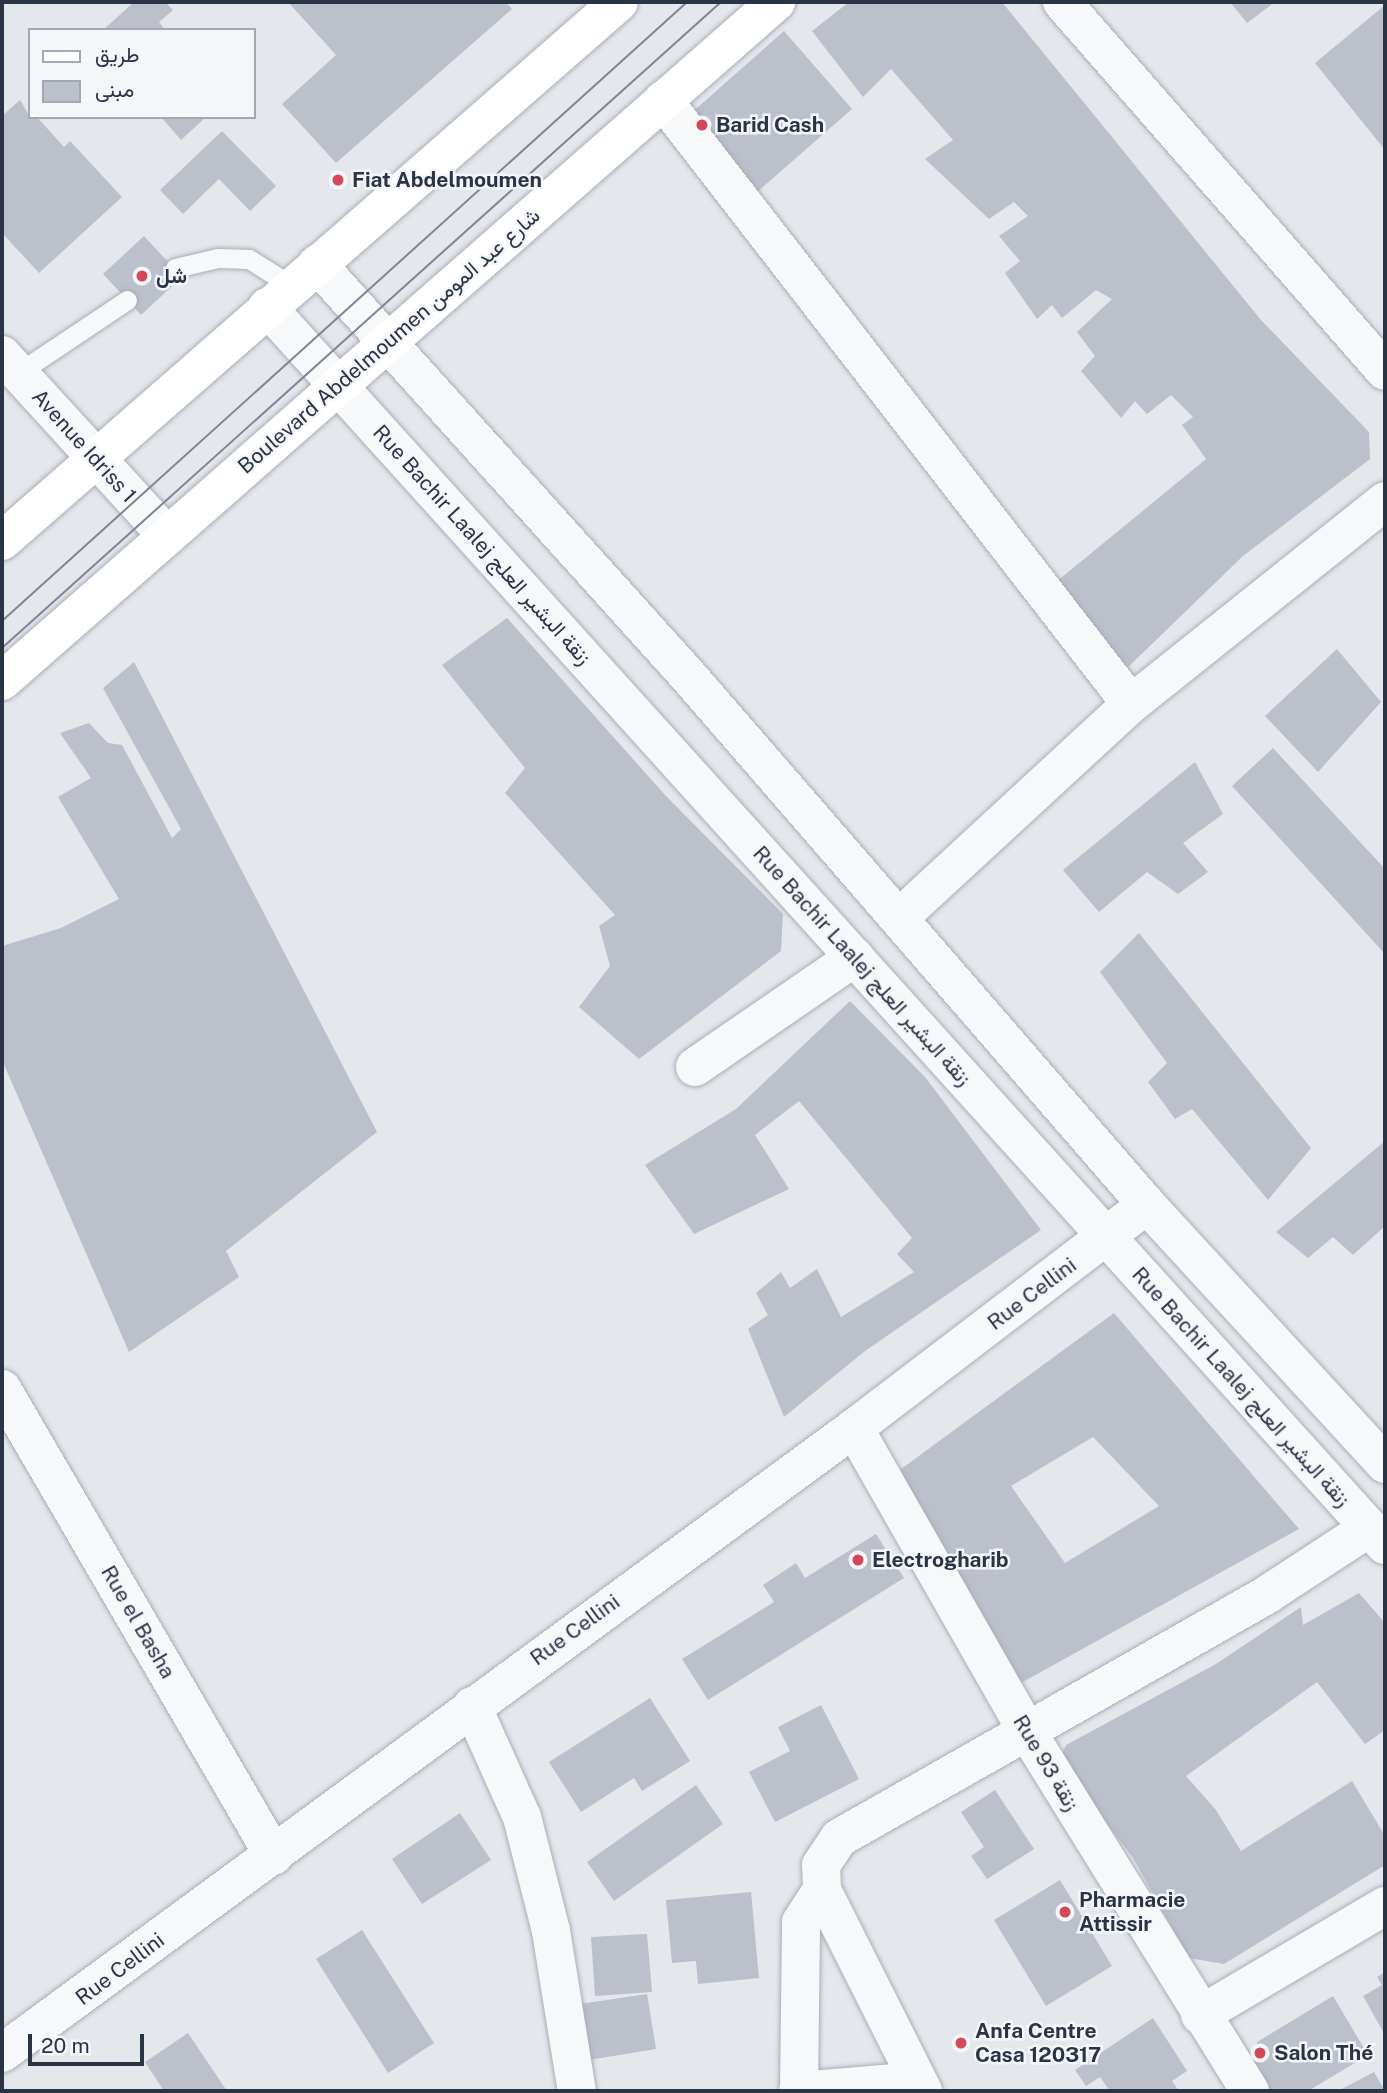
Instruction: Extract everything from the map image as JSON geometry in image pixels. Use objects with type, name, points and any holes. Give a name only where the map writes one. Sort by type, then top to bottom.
[{"type":"main road","points":[[2,541],[619,2]]},
{"type":"main road","name":"Boulevard Abdelmoumen شارع عبد المومن","points":[[2,681],[776,2]]},
{"type":"street","points":[[1062,2],[1385,371]]},
{"type":"street","points":[[663,100],[1132,704]]},
{"type":"street","points":[[292,286],[388,342],[899,918],[1147,1205],[1385,1464]]},
{"type":"street","name":"Rue Bachir Laalej زنقة البشير العلج","points":[[292,286],[338,386],[855,957],[1105,1239],[1377,1536]]},
{"type":"street","name":"Avenue Idriss 1","points":[[10,364],[167,536]]},
{"type":"street","points":[[899,918],[1132,704],[1385,501]]},
{"type":"street","points":[[695,1067],[855,957]]},
{"type":"street","name":"Rue Cellini","points":[[8,2038],[274,1856],[472,1706],[854,1428],[1147,1205]]},
{"type":"street","name":"Rue el Basha","points":[[2,1389],[274,1856]]},
{"type":"street","name":"Rue 93 زنقة","points":[[854,1428],[1026,1730],[1200,2015],[1250,2091]]},
{"type":"street","points":[[822,1890],[801,1922],[798,2091],[920,2086],[822,1890],[821,1865],[839,1838],[1268,1594],[1377,1536]]},
{"type":"street","points":[[472,1706],[522,1817],[551,1931],[577,2091]]},
{"type":"street","points":[[1200,2015],[1385,1906]]},
{"type":"lane","points":[[175,268],[218,258],[249,259],[292,286]]},
{"type":"lane","points":[[10,364],[127,300]]},
{"type":"building","points":[[134,2],[165,2],[173,10],[159,22],[164,28],[105,28]]},
{"type":"building","points":[[288,2],[506,2],[512,9],[336,163],[282,104],[336,55]]},
{"type":"building","points":[[849,2],[1002,2],[1261,320],[1369,432],[1370,459],[1243,556],[1124,671],[1050,587],[1206,459],[1182,425],[1193,417],[1171,395],[1147,414],[1135,401],[1121,418],[1081,371],[1095,356],[1077,332],[1112,299],[1096,290],[1062,318],[1052,305],[1037,319],[1005,273],[1020,261],[999,236],[1028,216],[1014,202],[989,219],[925,159],[953,140],[891,69],[863,97],[812,31]]},
{"type":"building","points":[[1230,2],[1275,2],[1247,23]]},
{"type":"building","points":[[1385,5],[1385,150],[1315,63]]},
{"type":"building","points":[[784,31],[852,109],[756,193],[689,115]]},
{"type":"building","points":[[20,100],[28,119],[39,119],[64,147],[70,141],[122,197],[39,273],[2,233],[2,116]]},
{"type":"building","points":[[163,119],[204,119],[181,140]]},
{"type":"building","points":[[222,131],[276,186],[250,211],[219,179],[183,214],[160,190]]},
{"type":"building","name":"شل","points":[[144,236],[182,277],[141,315],[103,274]]},
{"type":"building","points":[[507,618],[666,796],[783,914],[781,951],[639,1059],[579,1007],[610,966],[599,926],[615,915],[505,793],[525,768],[442,665]]},
{"type":"building","points":[[1337,649],[1381,702],[1318,772],[1265,716]]},
{"type":"building","points":[[134,662],[377,1132],[226,1251],[239,1277],[129,1352],[2,1060],[2,946],[61,928],[119,899],[58,797],[91,778],[60,733],[89,723],[108,743],[122,745],[172,838],[181,829],[103,688]]},
{"type":"building","points":[[1273,748],[1385,869],[1385,954],[1232,786]]},
{"type":"building","points":[[1195,762],[1223,814],[1183,843],[1208,872],[1178,894],[1147,872],[1099,912],[1063,870]]},
{"type":"building","points":[[1139,933],[1311,1148],[1268,1200],[1192,1109],[1175,1119],[1148,1082],[1167,1063],[1100,972]]},
{"type":"building","points":[[850,1001],[925,1077],[1041,1230],[865,1351],[784,1417],[748,1329],[768,1315],[756,1293],[781,1272],[790,1288],[817,1269],[841,1317],[914,1272],[897,1254],[912,1238],[799,1101],[755,1135],[789,1189],[694,1234],[645,1165],[736,1109]]},
{"type":"building","points":[[1385,1141],[1385,1226],[1353,1255],[1333,1237],[1308,1258],[1276,1232]]},
{"type":"building","points":[[1114,1313],[1299,1529],[1021,1683],[897,1472]],"holes":[[[1093,1437],[1159,1506],[1065,1563],[1011,1486]]]},
{"type":"building","points":[[876,1534],[904,1578],[708,1700],[682,1659],[774,1602],[763,1585],[796,1563],[805,1578]]},
{"type":"building","points":[[1359,1593],[1385,1623],[1385,1730],[1365,1744],[1317,1682],[1186,1776],[1216,1810],[1241,1851],[1352,1781],[1385,1836],[1385,1865],[1224,1964],[1189,1958],[1133,1858],[1059,1761],[1066,1745],[1216,1664],[1301,1607],[1303,1625]]},
{"type":"building","points":[[650,1698],[690,1761],[642,1791],[634,1778],[581,1812],[549,1762]]},
{"type":"building","points":[[821,1705],[859,1779],[775,1822],[749,1772],[790,1751],[778,1727]]},
{"type":"building","points":[[696,1785],[723,1824],[614,1901],[587,1862]]},
{"type":"building","points":[[995,1790],[1034,1849],[987,1879],[971,1856],[984,1847],[961,1812]]},
{"type":"building","points":[[460,1813],[491,1860],[422,1904],[392,1859]]},
{"type":"building","points":[[1060,1880],[1112,1966],[1046,2006],[994,1920]]},
{"type":"building","points":[[751,1892],[759,1978],[698,1984],[696,1961],[672,1963],[666,1900]]},
{"type":"building","points":[[362,1930],[434,2043],[388,2073],[316,1959]]},
{"type":"building","points":[[647,1934],[652,1992],[595,1996],[591,1937]]},
{"type":"building","points":[[1385,1972],[1385,2035],[1363,1996],[1382,1985],[1377,1977]]},
{"type":"building","points":[[647,1994],[656,2049],[589,2060],[580,2004]]},
{"type":"building","points":[[1333,1996],[1368,2055],[1308,2091],[1270,2091],[1252,2062],[1257,2042]]},
{"type":"building","points":[[1153,2018],[1187,2071],[1172,2081],[1179,2091],[1110,2091],[1100,2077],[1086,2086],[1075,2070]]},
{"type":"building","points":[[188,2033],[227,2091],[164,2091],[145,2062]]},
{"type":"building","points":[[1374,2072],[1385,2091],[1338,2091]]},
{"type":"tram line","points":[[2,621],[687,2]]},
{"type":"tram line","points":[[2,648],[721,2]]},
{"type":"place","name":"Barid Cash","points":[[702,125]]},
{"type":"place","name":"Fiat Abdelmoumen","points":[[338,180]]},
{"type":"place","name":"شل","points":[[142,276]]},
{"type":"place","name":"Electrogharib","points":[[858,1560]]},
{"type":"place","name":"Pharmacie Attissir","points":[[1065,1912]]},
{"type":"place","name":"Anfa Centre Casa 120317","points":[[961,2043]]},
{"type":"place","name":"Salon Thé","points":[[1260,2053]]}]
